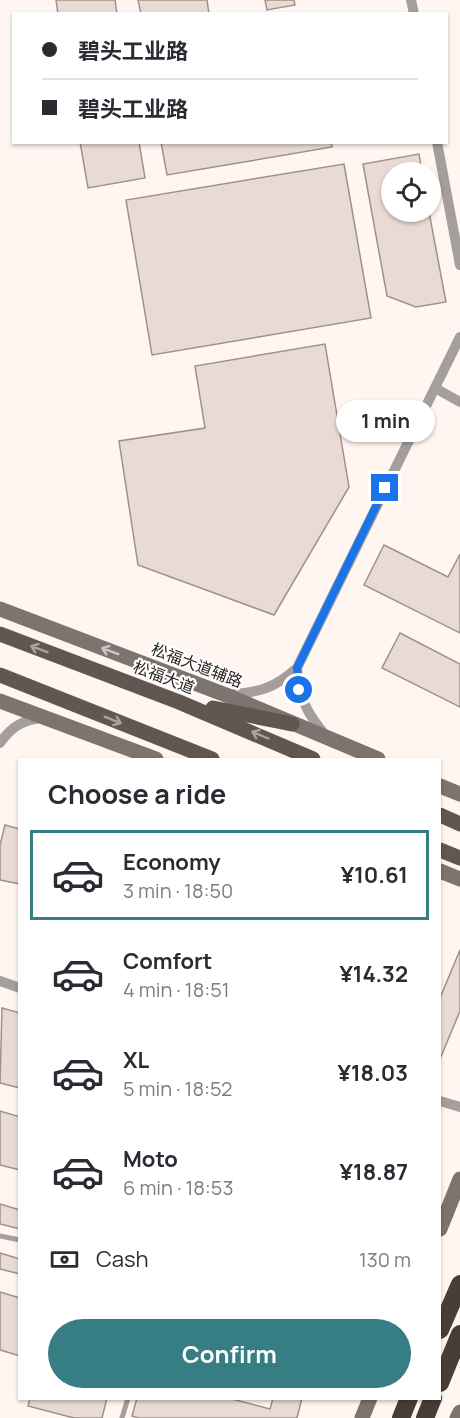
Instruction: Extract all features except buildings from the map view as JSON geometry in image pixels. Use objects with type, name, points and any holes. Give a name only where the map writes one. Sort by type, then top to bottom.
[{"type":"highway","points":[[441,1328],[460,1284]]},
{"type":"highway","points":[[441,1381],[460,1334]]},
{"type":"highway","points":[[401,1418],[408,1400]]},
{"type":"highway","points":[[425,1418],[432,1400]]},
{"type":"main road","name":"松福大道辅路","points":[[0,609],[226,695],[376,758]]},
{"type":"main road","name":"松福大道","points":[[0,634],[179,702],[311,758]]},
{"type":"main road","points":[[0,675],[209,758]]},
{"type":"main road","points":[[0,701],[153,758]]},
{"type":"main road","points":[[179,702],[292,724]]},
{"type":"main road","points":[[441,786],[460,794]]},
{"type":"main road","points":[[441,815],[460,824]]},
{"type":"main road","points":[[441,850],[460,858]]},
{"type":"main road","points":[[441,871],[460,879]]},
{"type":"main road","points":[[441,1226],[460,1179]]},
{"type":"main road","points":[[362,1418],[369,1400]]},
{"type":"main road","points":[[457,1418],[460,1412]]},
{"type":"street","points":[[437,144],[460,265]]},
{"type":"street","points":[[226,695],[255,692],[280,684],[297,668],[460,338]]},
{"type":"street","points":[[435,388],[460,402]]},
{"type":"street","points":[[297,668],[299,690],[307,713],[326,736]]},
{"type":"street","points":[[0,743],[7,732],[25,720],[46,717]]},
{"type":"street","points":[[0,981],[18,987]]},
{"type":"street","points":[[441,1101],[460,1107]]},
{"type":"lane","points":[[0,1236],[18,1240]]},
{"type":"lane","points":[[122,1418],[127,1400]]},
{"type":"route","points":[[299,690],[297,668],[385,488]]}]
